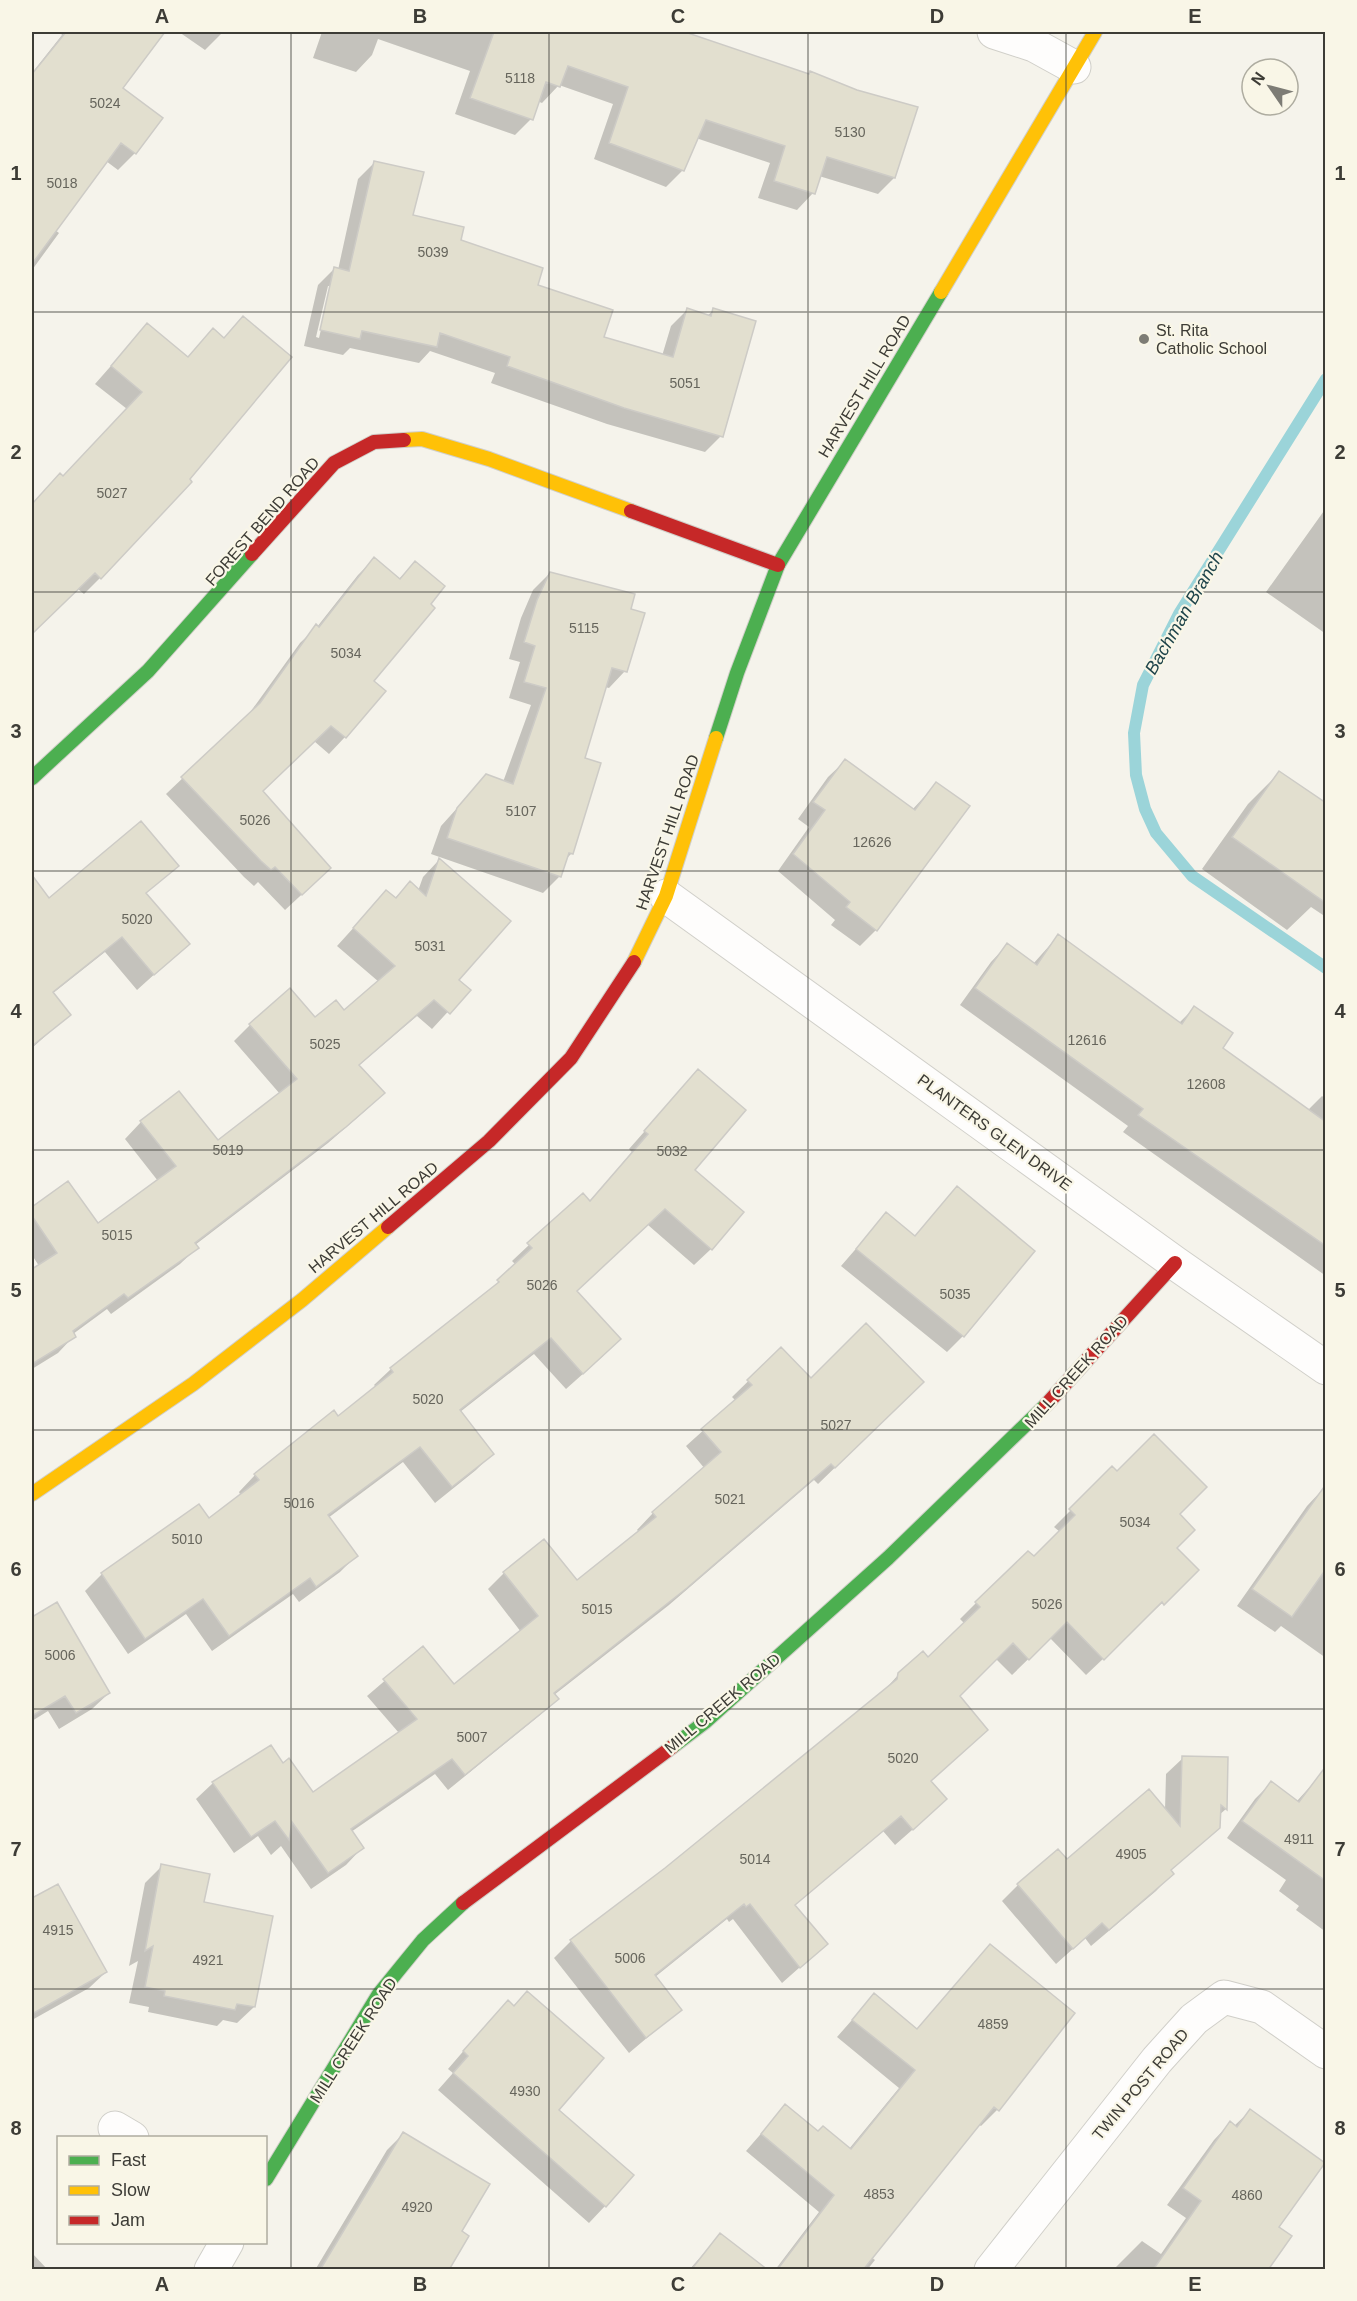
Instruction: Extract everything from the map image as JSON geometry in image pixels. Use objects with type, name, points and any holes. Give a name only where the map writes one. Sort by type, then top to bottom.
[{"type":"street","points":[[994,32],[1034,45],[1074,67]]},
{"type":"street","name":"HARVEST HILL ROAD","points":[[32,1494],[81,1463],[202,1377],[302,1300],[489,1141],[571,1058],[628,975],[666,896],[737,673],[778,565],[1095,32]]},
{"type":"street","name":"FOREST BEND ROAD","points":[[32,778],[148,671],[221,592],[285,515],[334,464],[374,442],[422,439],[489,459],[778,565]]},
{"type":"street","name":"PLANTERS GLEN DRIVE","points":[[666,896],[1175,1263],[1326,1368]]},
{"type":"street","name":"MILL CREEK ROAD","points":[[267,2177],[379,1994],[423,1940],[479,1889],[705,1722],[888,1558],[1026,1427],[1175,1263]]},
{"type":"street","name":"TWIN POST ROAD","points":[[990,2270],[1157,2060],[1194,2019],[1224,1997],[1262,2007],[1326,2052]]},
{"type":"street","points":[[211,2270],[226,2244]]},
{"type":"building","points":[[66,32],[165,32],[123,88],[163,118],[136,154],[121,143],[32,264],[32,74]]},
{"type":"building","points":[[494,32],[685,32],[809,74],[810,71],[857,90],[918,107],[895,178],[827,157],[815,194],[774,181],[785,146],[706,120],[684,171],[609,143],[628,87],[568,66],[560,87],[546,82],[533,120],[470,98]]},
{"type":"building","points":[[374,161],[424,172],[413,215],[464,227],[461,240],[543,268],[538,285],[613,310],[604,337],[673,357],[687,308],[711,316],[713,308],[756,321],[723,437],[624,408],[507,366],[510,357],[440,333],[437,347],[362,331],[360,339],[320,330],[334,267],[349,271]]},
{"type":"building","points":[[243,316],[292,357],[190,479],[192,482],[101,579],[95,573],[32,634],[32,504],[60,473],[63,476],[142,392],[111,366],[147,323],[188,357],[213,328],[224,338]]},
{"type":"building","points":[[374,557],[400,579],[415,561],[445,586],[431,604],[435,608],[374,681],[386,691],[346,738],[331,726],[263,791],[331,868],[302,895],[275,867],[271,870],[261,861],[181,777],[260,703],[316,624],[319,627]]},
{"type":"building","points":[[550,572],[635,594],[631,609],[645,613],[627,672],[612,668],[585,758],[601,763],[573,854],[569,853],[561,877],[447,838],[457,808],[486,774],[513,784],[546,688],[524,682],[535,646],[524,642],[537,600]]},
{"type":"building","points":[[845,759],[915,810],[936,782],[970,806],[877,931],[846,907],[850,902],[793,854],[825,810],[813,802]]},
{"type":"building","points":[[1279,771],[1326,803],[1326,903],[1232,837]]},
{"type":"building","points":[[141,821],[179,866],[146,893],[190,944],[154,975],[122,937],[53,992],[71,1015],[32,1046],[32,875],[49,898]]},
{"type":"building","points":[[439,858],[511,921],[459,980],[471,990],[450,1014],[434,1000],[359,1065],[385,1093],[346,1127],[195,1243],[199,1248],[128,1298],[124,1294],[73,1331],[76,1337],[32,1364],[32,1269],[57,1253],[32,1216],[32,1207],[68,1181],[98,1223],[176,1166],[140,1121],[179,1091],[218,1140],[297,1079],[249,1024],[290,988],[315,1017],[336,1000],[344,1010],[395,966],[353,928],[386,890],[396,898],[410,881],[426,896]]},
{"type":"building","points":[[1058,934],[1182,1024],[1194,1006],[1233,1033],[1223,1048],[1326,1122],[1326,1246],[1138,1115],[1143,1109],[975,988],[1007,943],[1037,965]]},
{"type":"building","points":[[698,1069],[746,1110],[695,1170],[744,1212],[712,1250],[665,1209],[577,1291],[621,1339],[583,1374],[551,1338],[460,1410],[494,1454],[452,1487],[420,1447],[328,1515],[358,1556],[316,1587],[310,1578],[229,1636],[203,1599],[145,1639],[101,1573],[199,1504],[209,1518],[259,1480],[254,1474],[334,1410],[338,1416],[393,1372],[390,1368],[499,1282],[497,1280],[532,1248],[527,1243],[583,1193],[590,1201],[648,1134],[644,1131]]},
{"type":"building","points":[[957,1186],[1035,1251],[964,1337],[856,1249],[886,1212],[915,1236]]},
{"type":"building","points":[[866,1323],[924,1382],[835,1468],[831,1464],[687,1588],[554,1693],[559,1699],[465,1775],[452,1759],[351,1829],[364,1848],[328,1873],[292,1822],[289,1840],[275,1821],[251,1837],[212,1782],[271,1745],[283,1763],[289,1758],[313,1792],[417,1719],[383,1679],[423,1646],[454,1684],[538,1616],[503,1572],[544,1539],[577,1580],[656,1517],[652,1512],[721,1452],[701,1429],[752,1385],[747,1380],[781,1347],[811,1378]]},
{"type":"building","points":[[1154,1434],[1207,1487],[1180,1514],[1195,1530],[1177,1548],[1199,1570],[1164,1605],[1162,1602],[1104,1660],[1067,1622],[1029,1660],[1013,1643],[960,1696],[988,1730],[931,1781],[947,1799],[913,1830],[901,1816],[795,1905],[828,1944],[800,1968],[750,1904],[746,1907],[744,1904],[655,1975],[682,2010],[646,2038],[570,1940],[665,1868],[897,1679],[898,1673],[923,1651],[928,1657],[980,1607],[975,1602],[1028,1551],[1034,1556],[1075,1515],[1069,1509],[1112,1466],[1117,1471]]},
{"type":"building","points":[[1326,1484],[1326,1569],[1292,1617],[1252,1589]]},
{"type":"building","points":[[57,1602],[110,1693],[76,1713],[65,1696],[32,1716],[32,1617]]},
{"type":"building","points":[[1182,1756],[1228,1757],[1227,1810],[1221,1805],[1220,1828],[1171,1870],[1174,1874],[1109,1930],[1102,1923],[1073,1949],[1017,1884],[1058,1849],[1067,1859],[1149,1789],[1180,1826]]},
{"type":"building","points":[[1326,1766],[1326,1881],[1242,1821],[1271,1781],[1299,1802]]},
{"type":"building","points":[[161,1864],[210,1874],[204,1902],[273,1916],[255,2007],[237,2004],[235,2010],[164,1996],[165,1991],[145,1987],[153,1946],[145,1951]]},
{"type":"building","points":[[58,1884],[107,1972],[32,2014],[32,1898]]},
{"type":"building","points":[[990,1944],[1075,2013],[999,2111],[994,2107],[863,2270],[777,2270],[834,2195],[761,2134],[785,2104],[818,2131],[823,2126],[851,2149],[915,2070],[852,2020],[874,1993],[917,2029]]},
{"type":"building","points":[[527,1991],[604,2058],[559,2110],[634,2175],[606,2207],[453,2073],[468,2056],[463,2051],[508,2000],[514,2006]]},
{"type":"building","points":[[1250,2109],[1325,2163],[1279,2227],[1292,2236],[1268,2270],[1153,2270],[1201,2201],[1183,2188],[1230,2121],[1237,2127]]},
{"type":"building","points":[[403,2132],[490,2184],[462,2231],[469,2236],[449,2270],[320,2270]]},
{"type":"building","points":[[720,2233],[768,2270],[691,2270]]},
{"type":"waterway","name":"Bachman Branch","points":[[1326,379],[1179,614],[1143,685],[1134,733],[1136,775],[1145,809],[1156,833],[1192,876],[1326,968]]},
{"type":"traffic: fast","points":[[716,738],[737,673],[778,565],[941,292]]},
{"type":"traffic: fast","points":[[32,778],[148,671],[252,554]]},
{"type":"traffic: fast","points":[[672,1747],[705,1722],[888,1558],[1046,1405]]},
{"type":"traffic: fast","points":[[267,2177],[379,1994],[423,1940],[463,1903]]},
{"type":"traffic: slow","points":[[941,292],[1095,32]]},
{"type":"traffic: slow","points":[[404,440],[422,439],[489,459],[631,511]]},
{"type":"traffic: slow","points":[[634,962],[666,896],[716,738]]},
{"type":"traffic: slow","points":[[32,1494],[193,1384],[302,1300],[388,1227]]},
{"type":"traffic: jam","points":[[252,554],[334,463],[374,442],[404,440]]},
{"type":"traffic: jam","points":[[631,511],[778,565]]},
{"type":"traffic: jam","points":[[388,1227],[489,1141],[571,1058],[634,962]]},
{"type":"traffic: jam","points":[[1046,1405],[1175,1263]]},
{"type":"traffic: jam","points":[[463,1903],[672,1747]]},
{"type":"place","name":"St. Rita Catholic School","points":[[1144,339]]}]
